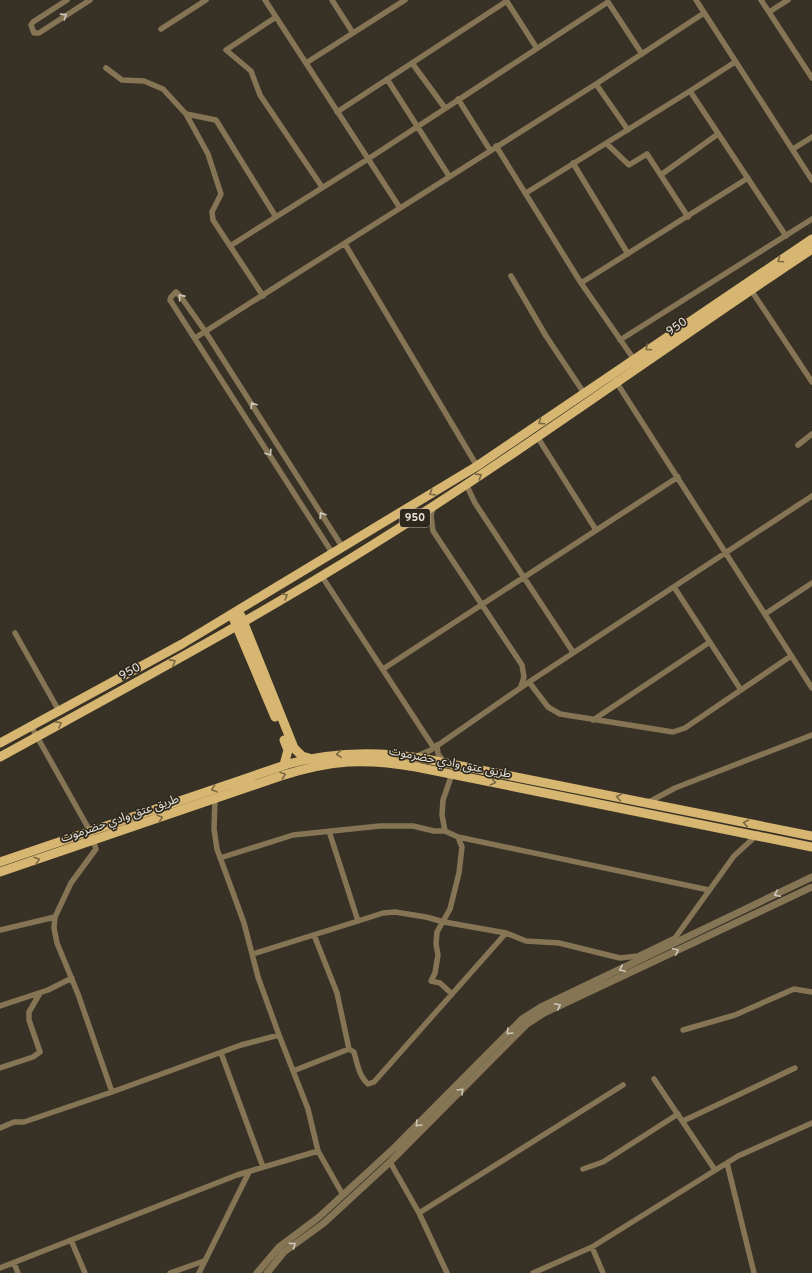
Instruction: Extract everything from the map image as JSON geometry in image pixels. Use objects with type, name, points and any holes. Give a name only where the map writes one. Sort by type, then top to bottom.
[{"type":"main road","name":"950","points":[[0,743],[182,644],[477,466],[634,358],[812,239]]},
{"type":"main road","name":"950","points":[[0,757],[240,623],[435,505],[538,438],[812,249]]},
{"type":"main road","points":[[235,613],[294,748],[302,756],[311,758]]},
{"type":"main road","points":[[240,623],[287,746],[288,757],[284,765]]},
{"type":"main road","name":"طريق عتق وادي حضرموت","points":[[0,862],[284,765],[334,754],[365,757],[402,764],[812,847]]},
{"type":"main road","name":"طريق عتق وادي حضرموت","points":[[0,872],[308,768],[365,757],[413,756],[812,836]]},
{"type":"street","points":[[67,0],[32,23],[34,33],[39,33],[90,0]]},
{"type":"street","points":[[161,29],[206,0]]},
{"type":"street","points":[[265,0],[400,208]]},
{"type":"street","points":[[332,0],[354,33]]},
{"type":"street","points":[[306,63],[405,0]]},
{"type":"street","points":[[337,112],[507,0],[536,47]]},
{"type":"street","points":[[696,0],[812,180]]},
{"type":"street","points":[[761,0],[812,78]]},
{"type":"street","points":[[769,12],[788,0]]},
{"type":"street","points":[[230,246],[368,159],[536,47],[608,2],[642,54]]},
{"type":"street","points":[[195,338],[596,84],[704,13]]},
{"type":"street","points":[[276,17],[226,50],[251,71],[260,94],[322,188]]},
{"type":"street","points":[[526,193],[607,144],[735,62]]},
{"type":"street","points":[[412,63],[445,108]]},
{"type":"street","points":[[106,68],[122,80],[144,81],[163,90],[186,114],[208,154],[221,194],[212,212],[213,220],[263,296]]},
{"type":"street","points":[[388,79],[450,176]]},
{"type":"street","points":[[596,84],[628,130]]},
{"type":"street","points":[[690,91],[786,236]]},
{"type":"street","points":[[458,100],[526,193],[581,283],[634,358]]},
{"type":"street","points":[[186,114],[216,120],[276,217]]},
{"type":"street","points":[[662,174],[718,134]]},
{"type":"street","points":[[793,149],[812,137]]},
{"type":"street","points":[[607,144],[629,165],[647,154],[662,174],[688,216]]},
{"type":"street","points":[[572,164],[628,254]]},
{"type":"street","points":[[581,283],[748,178]]},
{"type":"street","points":[[620,340],[812,219]]},
{"type":"street","points":[[345,244],[477,466]]},
{"type":"street","points":[[511,276],[546,336],[584,393]]},
{"type":"street","points":[[751,290],[812,382]]},
{"type":"street","points":[[333,554],[170,300],[170,297],[176,292],[205,331],[343,548]]},
{"type":"street","points":[[611,374],[812,688]]},
{"type":"street","points":[[798,445],[812,434]]},
{"type":"street","points":[[538,438],[596,530]]},
{"type":"street","points":[[383,669],[678,477]]},
{"type":"street","points":[[466,484],[475,503],[573,652]]},
{"type":"street","points":[[413,756],[423,754],[436,746],[573,652],[812,496]]},
{"type":"street","points":[[435,505],[431,515],[433,531],[522,665],[524,677],[521,688]]},
{"type":"street","points":[[321,575],[436,746],[438,754],[444,762]]},
{"type":"street","points":[[765,614],[811,586]]},
{"type":"street","points":[[674,587],[740,690]]},
{"type":"street","points":[[15,633],[59,711]]},
{"type":"street","points":[[593,720],[710,642]]},
{"type":"street","points":[[529,682],[544,704],[560,714],[668,732],[685,728],[791,656]]},
{"type":"street","points":[[31,726],[90,831],[96,849],[71,882],[55,917],[54,928],[57,943],[72,978],[112,1092]]},
{"type":"street","points":[[647,803],[675,788],[812,735]]},
{"type":"street","points":[[445,831],[442,814],[443,800],[452,774]]},
{"type":"street","points":[[215,799],[214,829],[220,858],[244,923],[252,954],[279,1035],[308,1109],[318,1151],[343,1196]]},
{"type":"street","points":[[220,858],[293,835],[393,826],[413,826],[434,831],[445,831],[458,837],[709,890]]},
{"type":"street","points":[[252,954],[383,913],[395,912],[506,933],[526,941],[559,943],[620,958],[638,956],[675,938],[734,856],[758,836],[761,826]]},
{"type":"street","points":[[329,832],[358,921]]},
{"type":"street","points":[[452,994],[440,983],[431,981],[435,973],[438,955],[435,937],[450,909],[459,873],[462,847],[458,837]]},
{"type":"street","points":[[258,1273],[279,1247],[319,1217],[395,1147],[522,1019],[541,1007],[812,877]]},
{"type":"street","points":[[267,1273],[284,1252],[324,1223],[390,1162],[527,1024],[544,1013],[812,887]]},
{"type":"street","points":[[0,930],[55,917]]},
{"type":"street","points":[[314,934],[336,993],[349,1049],[354,1052],[359,1071],[364,1081],[368,1084],[374,1082],[506,933]]},
{"type":"street","points":[[0,1006],[40,993],[72,978]]},
{"type":"street","points":[[683,1030],[735,1014],[794,989],[812,992]]},
{"type":"street","points":[[0,1068],[33,1057],[40,1052],[29,1012],[40,993]]},
{"type":"street","points":[[0,1128],[14,1122],[24,1122],[221,1053],[279,1035]]},
{"type":"street","points":[[293,1071],[349,1049]]},
{"type":"street","points":[[221,1053],[263,1167]]},
{"type":"street","points":[[683,1122],[795,1068]]},
{"type":"street","points":[[654,1079],[715,1170]]},
{"type":"street","points":[[419,1213],[623,1084]]},
{"type":"street","points":[[583,1169],[603,1162],[678,1114]]},
{"type":"street","points":[[533,1273],[592,1247],[715,1170],[752,1149],[812,1123]]},
{"type":"street","points":[[0,1268],[249,1172],[318,1151]]},
{"type":"street","points":[[390,1162],[419,1213],[447,1273]]},
{"type":"street","points":[[727,1163],[754,1273]]},
{"type":"street","points":[[199,1273],[249,1172]]},
{"type":"street","points":[[71,1240],[85,1273]]},
{"type":"street","points":[[592,1247],[603,1273]]},
{"type":"street","points":[[170,1273],[204,1261]]},
{"type":"street","points":[[14,1263],[18,1273]]}]
